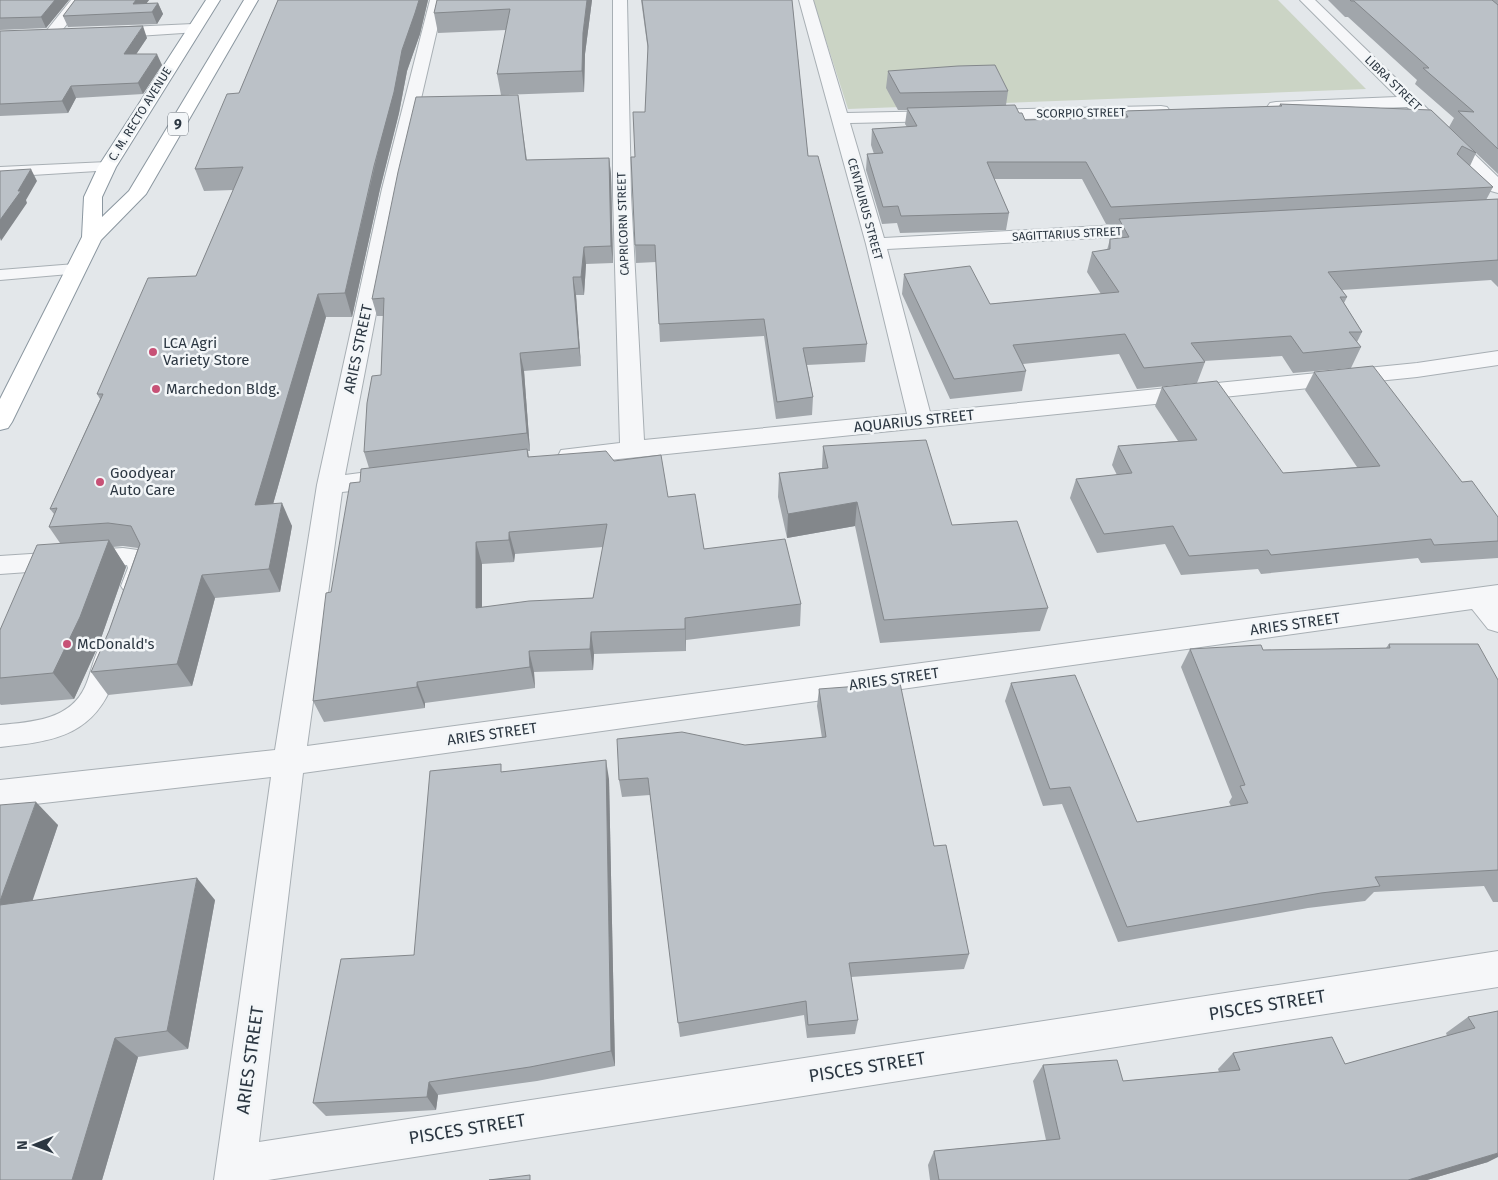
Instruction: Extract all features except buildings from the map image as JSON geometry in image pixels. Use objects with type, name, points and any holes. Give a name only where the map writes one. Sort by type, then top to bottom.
[{"type":"highway","name":"C. M. RECTO AVENUE","points":[[92,237],[93,197],[107,168],[213,0]]},
{"type":"highway","name":"C. M. RECTO AVENUE","points":[[0,422],[92,237],[137,194],[251,0]]},
{"type":"street","points":[[51,35],[79,0]]},
{"type":"street","name":"ARIES STREET","points":[[235,1172],[289,762],[330,485],[391,188],[437,0]]},
{"type":"street","name":"CAPRICORN STREET","points":[[620,0],[622,195],[632,449]]},
{"type":"street","name":"CENTAURUS STREET","points":[[806,0],[876,244],[920,420]]},
{"type":"street","name":"LIBRA STREET","points":[[1307,0],[1498,187]]},
{"type":"street","points":[[96,33],[193,29]]},
{"type":"street","points":[[32,36],[69,34]]},
{"type":"street","points":[[1264,107],[1412,102]]},
{"type":"street","name":"SCORPIO STREET","points":[[840,118],[1176,110]]},
{"type":"street","name":"SAGITTARIUS STREET","points":[[876,244],[1172,228]]},
{"type":"street","name":"AQUARIUS STREET","points":[[544,459],[1417,370],[1498,358]]},
{"type":"street","points":[[330,485],[418,475]]},
{"type":"street","points":[[1489,597],[1498,621]]},
{"type":"street","name":"ARIES STREET","points":[[0,794],[289,762],[1489,597]]},
{"type":"street","name":"PISCES STREET","points":[[235,1172],[1498,969]]},
{"type":"lane","points":[[0,172],[107,168]]},
{"type":"lane","points":[[0,275],[75,269]]},
{"type":"lane","points":[[0,565],[123,556],[136,558],[140,568],[126,605]]},
{"type":"lane","points":[[0,736],[50,731],[76,718],[93,697],[116,633]]},
{"type":"green space","points":[[813,0],[1278,0],[1366,89],[848,109]]},
{"type":"place","name":"LCA Agri Variety Store","points":[[153,352]]},
{"type":"place","name":"Marchedon Bldg.","points":[[156,389]]},
{"type":"place","name":"Goodyear Auto Care","points":[[100,482]]},
{"type":"place","name":"McDonald's","points":[[67,644]]}]
